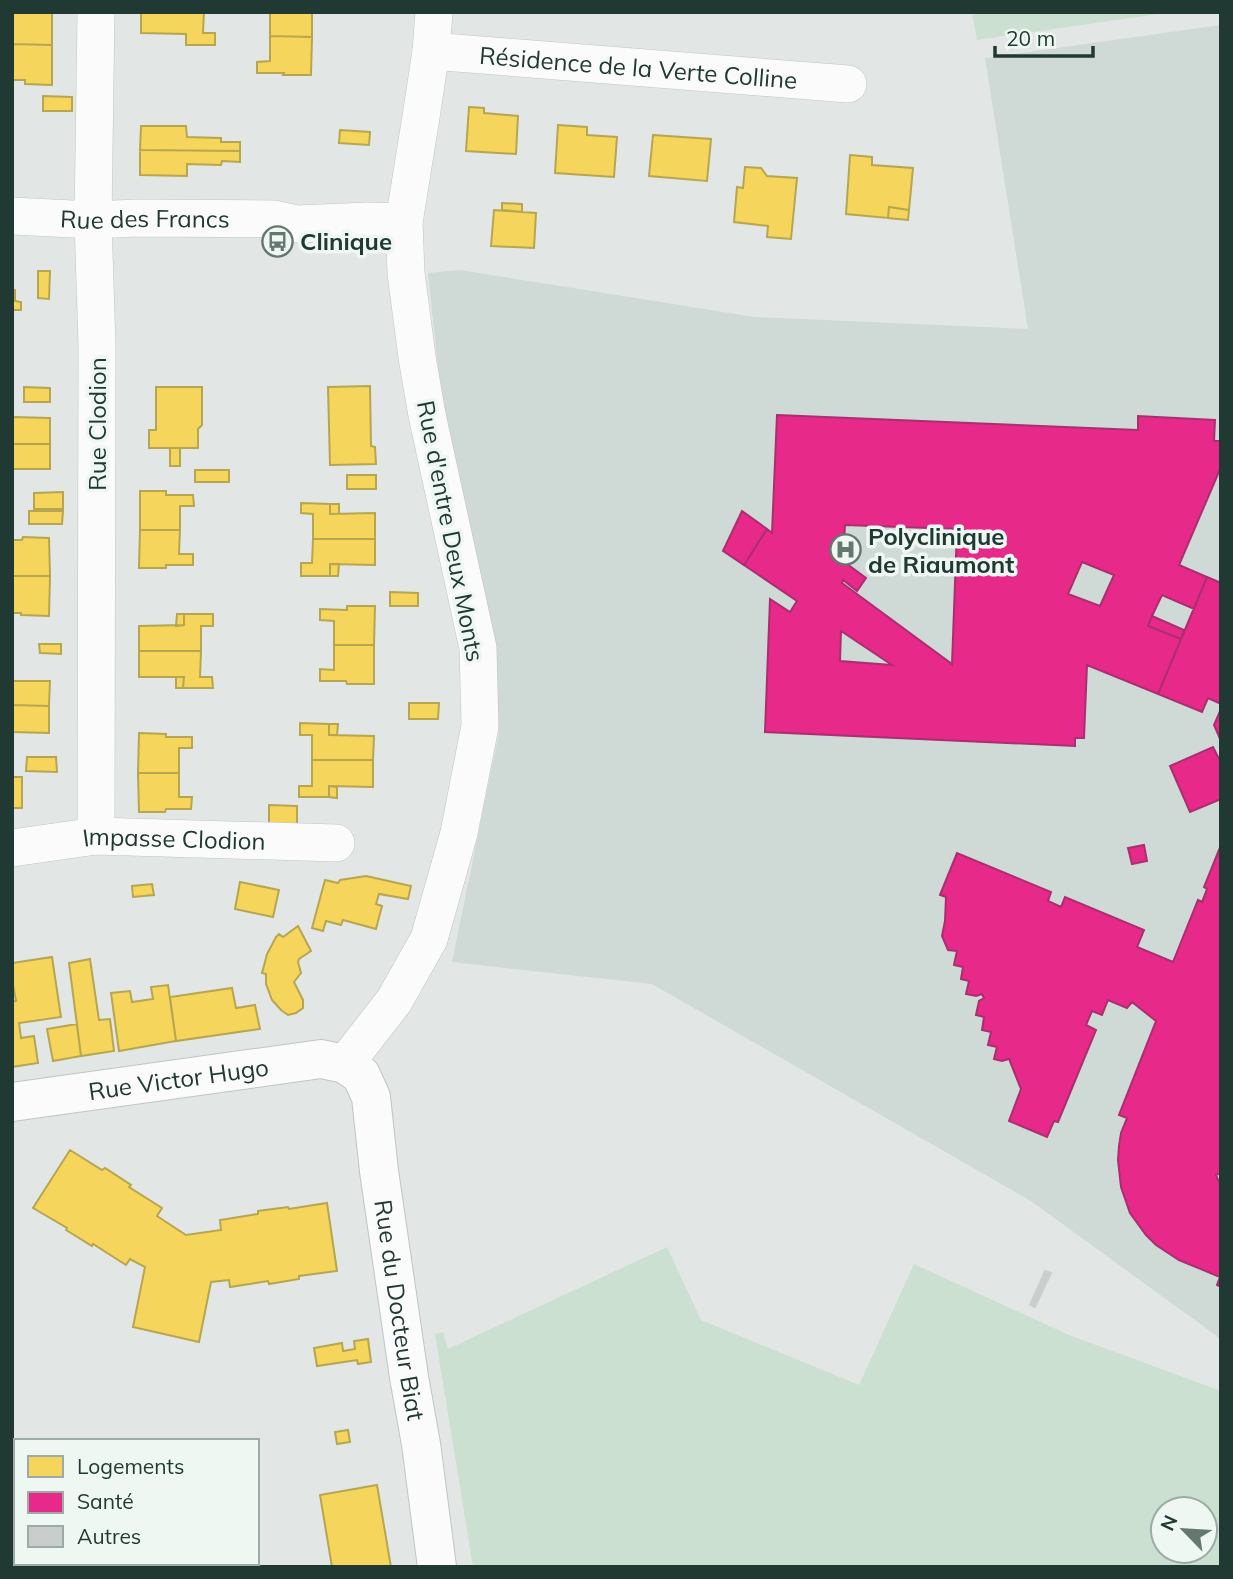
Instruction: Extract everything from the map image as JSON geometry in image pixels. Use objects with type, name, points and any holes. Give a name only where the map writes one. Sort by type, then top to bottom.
[{"type":"street","name":"Rue Clodion","points":[[96,12],[93,220],[97,346],[96,836]]},
{"type":"street","name":"Rue d'entre Deux Monts","points":[[345,1064],[394,1001],[429,939],[459,833],[480,726],[478,648],[417,358],[406,273],[404,222],[431,51],[434,12]]},
{"type":"street","name":"Résidence de la Verte Colline","points":[[431,51],[848,84]]},
{"type":"street","name":"Rue des Francs","points":[[12,216],[93,220],[274,219],[297,224],[368,220],[404,222]]},
{"type":"street","name":"Impasse Clodion","points":[[12,848],[96,836],[336,843]]},
{"type":"street","name":"Rue Victor Hugo","points":[[12,1102],[321,1059],[345,1064]]},
{"type":"street","name":"Rue du Docteur Biat","points":[[345,1064],[361,1075],[371,1097],[381,1184],[437,1567]]},
{"type":"shaded area","name":"Polyclinique de Riaumont","points":[[1221,25],[1221,1339],[1031,1201],[652,984],[452,962],[499,733],[438,367],[428,273],[460,270],[755,317],[1028,329],[985,58]]},
{"type":"green space","points":[[972,12],[1172,12],[977,40]]},
{"type":"green space","points":[[667,1247],[701,1320],[859,1385],[914,1264],[1069,1335],[1221,1391],[1221,1567],[473,1567],[435,1334],[443,1332],[448,1349]]},
{"type":"building: Logements","points":[[12,12],[52,12],[52,45],[12,44]]},
{"type":"building: Logements","points":[[141,12],[204,12],[203,33],[215,33],[215,45],[186,45],[186,34],[141,33]]},
{"type":"building: Logements","points":[[257,12],[312,12],[312,37],[270,36],[270,13]]},
{"type":"building: Logements","points":[[270,36],[312,37],[311,75],[257,73],[257,62],[270,61]]},
{"type":"building: Logements","points":[[12,44],[52,45],[52,85],[25,84],[25,80],[12,80]]},
{"type":"building: Logements","points":[[43,96],[72,97],[72,111],[43,111]]},
{"type":"building: Logements","points":[[469,107],[484,108],[484,113],[518,116],[516,154],[466,151]]},
{"type":"building: Logements","points":[[558,125],[587,127],[587,135],[617,137],[614,177],[555,173]]},
{"type":"building: Logements","points":[[141,126],[186,126],[187,137],[221,138],[221,142],[240,142],[240,151],[140,150]]},
{"type":"building: Logements","points":[[340,130],[370,132],[369,145],[339,143]]},
{"type":"building: Logements","points":[[653,135],[711,139],[707,181],[649,176]]},
{"type":"building: Logements","points":[[140,150],[240,151],[240,162],[222,161],[221,165],[187,164],[187,176],[140,175]]},
{"type":"building: Logements","points":[[850,155],[872,157],[872,165],[913,168],[909,210],[889,207],[888,218],[846,214]]},
{"type":"building: Logements","points":[[745,167],[761,168],[767,176],[797,178],[791,239],[767,237],[768,226],[734,222],[737,187],[743,188]]},
{"type":"building: Logements","points":[[502,203],[522,204],[522,212],[502,210]]},
{"type":"building: Logements","points":[[889,207],[909,210],[908,220],[888,218]]},
{"type":"building: Logements","points":[[494,210],[536,213],[534,248],[491,246]]},
{"type":"building: Logements","points":[[38,271],[50,271],[49,299],[38,298]]},
{"type":"building: Logements","points":[[12,290],[15,290],[15,301],[21,302],[21,310],[12,310]]},
{"type":"building: Logements","points":[[370,386],[371,446],[375,447],[376,464],[330,465],[328,387]]},
{"type":"building: Logements","points":[[24,387],[50,388],[50,402],[24,402]]},
{"type":"building: Logements","points":[[156,387],[202,387],[202,425],[198,429],[198,448],[149,448],[149,430],[156,430]]},
{"type":"building: Logements","points":[[12,417],[50,418],[50,444],[12,444]]},
{"type":"building: Logements","points":[[12,444],[50,444],[50,469],[12,469]]},
{"type":"building: Logements","points":[[170,448],[180,448],[180,466],[170,466]]},
{"type":"building: Logements","points":[[195,470],[229,470],[229,482],[195,482]]},
{"type":"building: Logements","points":[[347,475],[376,475],[376,489],[347,489]]},
{"type":"building: Logements","points":[[140,491],[193,495],[194,506],[180,506],[180,530],[140,530]]},
{"type":"building: Logements","points":[[63,492],[63,509],[34,509],[34,493]]},
{"type":"building: Logements","points":[[301,503],[330,504],[330,514],[375,513],[375,539],[313,539],[313,514],[301,513]]},
{"type":"building: Logements","points":[[330,504],[339,504],[339,514],[330,514]]},
{"type":"building: Logements","points":[[29,511],[63,511],[62,524],[29,524]]},
{"type":"building: Logements","points":[[140,530],[180,530],[179,554],[193,554],[193,565],[139,568]]},
{"type":"building: Logements","points":[[23,537],[49,538],[50,576],[12,576],[12,540],[22,540]]},
{"type":"building: Logements","points":[[313,539],[375,539],[375,565],[330,564],[330,576],[301,576],[301,563],[312,563]]},
{"type":"building: Logements","points":[[330,564],[339,564],[338,576],[330,576]]},
{"type":"building: Logements","points":[[12,576],[50,576],[49,616],[12,613]]},
{"type":"building: Logements","points":[[390,592],[418,593],[418,606],[390,606]]},
{"type":"building: Logements","points":[[347,606],[375,606],[374,645],[334,645],[334,621],[320,620],[320,609],[347,610]]},
{"type":"building: Logements","points":[[177,614],[184,614],[184,625],[176,626]]},
{"type":"building: Logements","points":[[184,614],[213,614],[213,626],[201,626],[201,651],[139,651],[139,626],[184,625]]},
{"type":"building: Logements","points":[[39,644],[61,644],[61,654],[40,653]]},
{"type":"building: Logements","points":[[334,645],[374,645],[374,684],[320,681],[320,669],[334,670]]},
{"type":"building: Logements","points":[[139,651],[201,651],[200,677],[212,677],[213,688],[183,688],[184,677],[139,677]]},
{"type":"building: Logements","points":[[176,677],[184,677],[183,688],[176,688]]},
{"type":"building: Logements","points":[[12,681],[50,681],[49,706],[12,705]]},
{"type":"building: Logements","points":[[409,703],[439,703],[438,719],[409,719]]},
{"type":"building: Logements","points":[[12,705],[49,706],[49,733],[12,732]]},
{"type":"building: Logements","points":[[300,723],[329,724],[329,735],[374,736],[373,760],[312,760],[312,735],[300,735]]},
{"type":"building: Logements","points":[[329,724],[338,724],[337,735],[329,735]]},
{"type":"building: Logements","points":[[139,733],[192,737],[192,748],[179,748],[179,773],[138,773]]},
{"type":"building: Logements","points":[[27,757],[56,757],[57,772],[26,771]]},
{"type":"building: Logements","points":[[312,760],[373,760],[373,787],[329,786],[329,797],[299,797],[299,786],[312,786]]},
{"type":"building: Logements","points":[[138,773],[179,773],[179,797],[192,797],[191,809],[139,812]]},
{"type":"building: Logements","points":[[12,777],[22,777],[22,808],[12,808]]},
{"type":"building: Logements","points":[[329,786],[337,787],[337,798],[329,797]]},
{"type":"building: Logements","points":[[269,805],[297,806],[297,827],[269,830]]},
{"type":"building: Logements","points":[[366,876],[411,886],[408,899],[379,894],[376,904],[382,906],[376,929],[343,920],[341,925],[326,921],[323,931],[312,928],[325,880],[338,883],[340,880]]},
{"type":"building: Logements","points":[[240,882],[279,890],[273,917],[235,909]]},
{"type":"building: Logements","points":[[152,884],[154,895],[133,897],[132,886]]},
{"type":"building: Logements","points":[[298,926],[311,951],[299,959],[301,973],[294,982],[303,1000],[303,1008],[288,1015],[272,1000],[266,984],[266,974],[262,973],[267,954],[276,937],[279,934],[283,937]]},
{"type":"building: Logements","points":[[52,957],[61,1017],[19,1023],[21,1038],[34,1036],[38,1063],[12,1067],[12,1002],[16,1001],[12,963]]},
{"type":"building: Logements","points":[[90,959],[99,1020],[110,1019],[114,1051],[81,1056],[69,963]]},
{"type":"building: Logements","points":[[168,985],[176,1041],[119,1051],[111,993],[130,991],[132,1002],[153,999],[151,987]]},
{"type":"building: Logements","points":[[232,988],[236,1008],[255,1005],[260,1029],[176,1041],[170,997]]},
{"type":"building: Logements","points":[[77,1024],[81,1056],[53,1061],[47,1029]]},
{"type":"building: Logements","points":[[70,1150],[131,1185],[129,1187],[162,1208],[157,1216],[186,1235],[221,1230],[220,1220],[258,1214],[258,1211],[327,1203],[337,1271],[299,1276],[299,1279],[269,1284],[268,1281],[230,1287],[229,1280],[211,1282],[199,1342],[133,1327],[145,1267],[130,1259],[126,1265],[33,1208]]},
{"type":"building: Logements","points":[[368,1339],[371,1362],[358,1364],[357,1360],[317,1366],[314,1348],[342,1343],[343,1351],[355,1349],[354,1341]]},
{"type":"building: Logements","points":[[348,1430],[350,1442],[337,1444],[335,1432]]},
{"type":"building: Logements","points":[[377,1485],[391,1567],[332,1567],[320,1495]]},
{"type":"building: Santé","name":"Polyclinique de Riaumont","points":[[777,415],[1138,430],[1138,416],[1215,420],[1214,441],[1221,441],[1221,467],[1179,565],[1207,577],[1194,609],[1162,595],[1148,626],[1181,639],[1158,694],[1087,665],[1084,738],[1075,738],[1075,746],[765,732],[770,599],[790,612],[797,601],[744,565],[767,529],[772,533]],"holes":[[[845,525],[957,529],[952,664],[842,583],[843,580],[857,591],[866,578],[843,561]],[[1082,562],[1114,575],[1100,606],[1068,594]],[[841,631],[892,665],[840,661]]]},
{"type":"building: Santé","points":[[742,511],[767,529],[744,565],[723,551]]},
{"type":"building: Santé","points":[[1207,577],[1221,583],[1221,704],[1208,698],[1202,712],[1158,694]]},
{"type":"building: Santé","points":[[1152,616],[1184,630],[1181,639],[1148,626]]},
{"type":"building: Santé","points":[[1221,709],[1221,741],[1214,725]]},
{"type":"building: Santé","points":[[1213,747],[1221,763],[1221,799],[1190,812],[1170,766]]},
{"type":"building: Santé","points":[[1144,845],[1147,861],[1132,864],[1128,848]]},
{"type":"building: Santé","points":[[1221,845],[1221,1173],[1216,1175],[1221,1187],[1221,1287],[1217,1285],[1220,1277],[1179,1260],[1146,1235],[1130,1213],[1121,1187],[1119,1146],[1127,1118],[1119,1115],[1156,1021],[1132,1002],[1127,1008],[1108,1000],[1102,1015],[1092,1011],[1086,1025],[1096,1030],[1058,1122],[1054,1121],[1047,1137],[1009,1121],[1021,1089],[1009,1059],[994,1059],[997,1047],[988,1045],[991,1032],[982,1030],[984,1017],[976,1015],[979,1001],[984,998],[982,994],[966,994],[969,981],[961,979],[963,967],[954,965],[957,951],[948,950],[942,936],[946,897],[940,895],[957,853],[1051,892],[1048,901],[1061,907],[1065,897],[1144,930],[1137,947],[1173,962],[1198,900],[1202,902],[1207,889],[1204,887]]},
{"type":"building: Autres","points":[[1045,1271],[1051,1273],[1035,1307],[1030,1305]]},
{"type":"place","name":"Clinique","points":[[277,241]]},
{"type":"place","name":"Polyclinique de Riaumont","points":[[845,550]]}]
